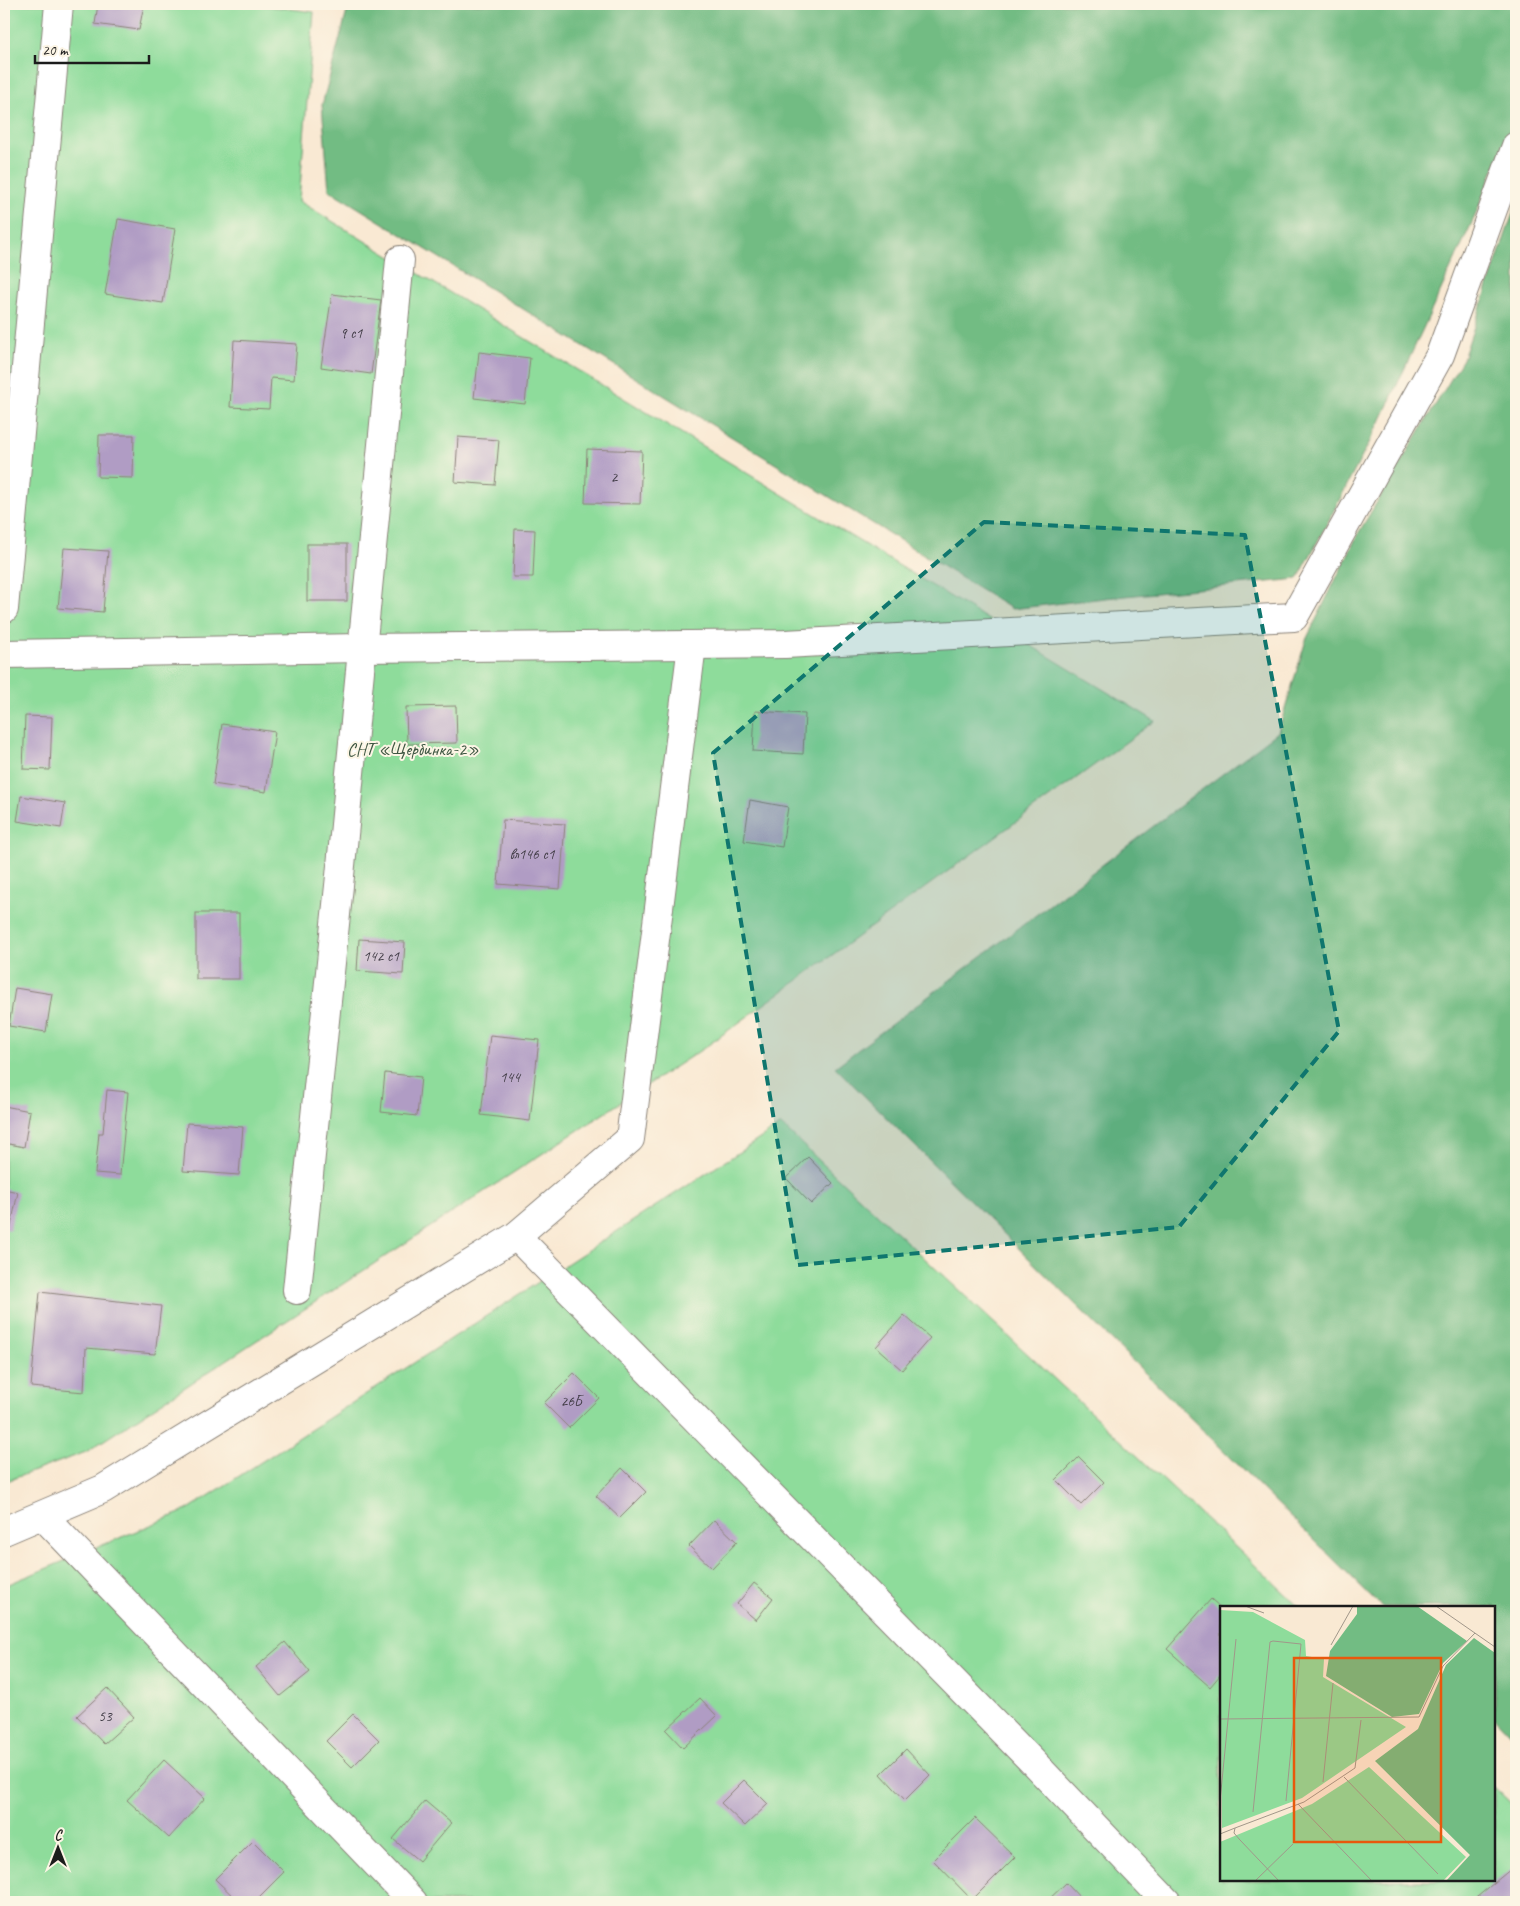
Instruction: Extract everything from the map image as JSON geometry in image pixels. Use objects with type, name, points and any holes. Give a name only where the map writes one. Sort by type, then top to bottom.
[{"type":"street","points":[[4,609],[59,4]]},
{"type":"street","points":[[4,654],[784,644],[1294,616],[1440,355],[1516,146]]},
{"type":"street","points":[[297,1290],[340,876],[400,260]]},
{"type":"street","points":[[4,1531],[103,1489],[516,1236],[630,1139],[692,645]]},
{"type":"street","points":[[516,1236],[1030,1759],[1167,1902]]},
{"type":"street","points":[[43,1516],[413,1902]]},
{"type":"highlighted area","points":[[984,522],[1245,535],[1339,1031],[1179,1227],[798,1265],[713,753]]},
{"type":"green space","name":"СНТ «Щербинка-2»","points":[[4,4],[252,4],[314,12],[299,201],[1155,721],[704,1048],[86,1452],[4,1482]]},
{"type":"green space","points":[[349,4],[1516,4],[1516,115],[1475,216],[1379,424],[1298,579],[1012,609],[329,190],[322,105]]},
{"type":"green space","points":[[1516,204],[1516,1740],[1495,1718],[1495,1606],[1381,1606],[835,1067],[1278,732],[1306,640],[1359,532],[1463,359]]},
{"type":"green space","points":[[781,1125],[1299,1606],[1220,1606],[1220,1881],[1495,1881],[1495,1788],[1516,1808],[1516,1902],[4,1902],[4,1586],[187,1510]]},
{"type":"building","points":[[98,4],[144,4],[139,30],[95,24]]},
{"type":"building","points":[[118,219],[175,229],[163,303],[105,294]]},
{"type":"building","points":[[332,294],[381,300],[371,374],[321,367]]},
{"type":"building","points":[[234,340],[297,344],[294,380],[271,378],[269,409],[230,407]]},
{"type":"building","points":[[479,352],[530,358],[525,404],[474,398]]},
{"type":"building","points":[[99,435],[134,435],[133,478],[98,477]]},
{"type":"building","points":[[458,437],[499,440],[495,485],[455,482]]},
{"type":"building","points":[[587,449],[642,451],[640,504],[585,503]]},
{"type":"building","points":[[515,529],[535,530],[533,577],[513,577]]},
{"type":"building","points":[[307,544],[347,544],[347,601],[307,601]]},
{"type":"building","points":[[64,548],[108,551],[103,612],[58,608]]},
{"type":"building","points":[[456,706],[457,743],[407,744],[406,707]]},
{"type":"building","points":[[755,711],[805,714],[803,754],[753,751]]},
{"type":"building","points":[[25,716],[52,717],[50,770],[23,769]]},
{"type":"building","points":[[222,724],[275,732],[266,792],[213,784]]},
{"type":"building","points":[[21,796],[65,803],[61,828],[17,821]]},
{"type":"building","points":[[750,800],[788,807],[782,847],[744,841]]},
{"type":"building","points":[[503,820],[565,824],[560,889],[498,884]]},
{"type":"building","points":[[196,913],[239,913],[239,979],[196,979]]},
{"type":"building","points":[[359,939],[405,942],[403,974],[357,971]]},
{"type":"building","points":[[15,988],[52,994],[46,1032],[9,1026]]},
{"type":"building","points":[[490,1035],[539,1040],[530,1121],[481,1115]]},
{"type":"building","points":[[385,1073],[421,1077],[417,1116],[381,1112]]},
{"type":"building","points":[[107,1090],[128,1092],[120,1175],[95,1173],[99,1133],[103,1133]]},
{"type":"building","points":[[4,1106],[30,1111],[24,1147],[4,1143]]},
{"type":"building","points":[[187,1123],[243,1127],[239,1175],[183,1171]]},
{"type":"building","points":[[808,1157],[833,1183],[811,1204],[786,1178]]},
{"type":"building","points":[[4,1189],[18,1192],[10,1230],[4,1229]]},
{"type":"building","points":[[40,1292],[161,1306],[155,1354],[86,1348],[84,1392],[31,1387]]},
{"type":"building","points":[[904,1315],[930,1338],[902,1370],[876,1347]]},
{"type":"building","points":[[574,1373],[599,1398],[569,1428],[544,1403]]},
{"type":"building","points":[[1079,1457],[1104,1482],[1081,1505],[1056,1480]]},
{"type":"building","points":[[622,1468],[646,1492],[620,1518],[596,1496]]},
{"type":"building","points":[[714,1520],[737,1542],[712,1568],[689,1546]]},
{"type":"building","points":[[754,1583],[773,1598],[756,1620],[737,1604]]},
{"type":"building","points":[[1211,1599],[1220,1607],[1220,1675],[1210,1687],[1167,1649]]},
{"type":"building","points":[[285,1642],[310,1672],[280,1696],[256,1667]]},
{"type":"building","points":[[107,1688],[134,1717],[104,1744],[77,1716]]},
{"type":"building","points":[[700,1698],[717,1716],[683,1748],[666,1730]]},
{"type":"building","points":[[353,1714],[379,1740],[352,1767],[326,1741]]},
{"type":"building","points":[[906,1749],[930,1775],[905,1800],[881,1774]]},
{"type":"building","points":[[164,1760],[205,1798],[169,1838],[127,1800]]},
{"type":"building","points":[[744,1780],[768,1804],[745,1826],[721,1803]]},
{"type":"building","points":[[425,1801],[451,1823],[419,1861],[393,1839]]},
{"type":"building","points":[[975,1818],[1015,1857],[972,1900],[933,1860]]},
{"type":"building","points":[[253,1841],[284,1872],[254,1902],[239,1902],[215,1879]]},
{"type":"building","points":[[1512,1868],[1516,1873],[1516,1902],[1471,1902]]},
{"type":"building","points":[[1066,1883],[1084,1902],[1046,1902]]}]
